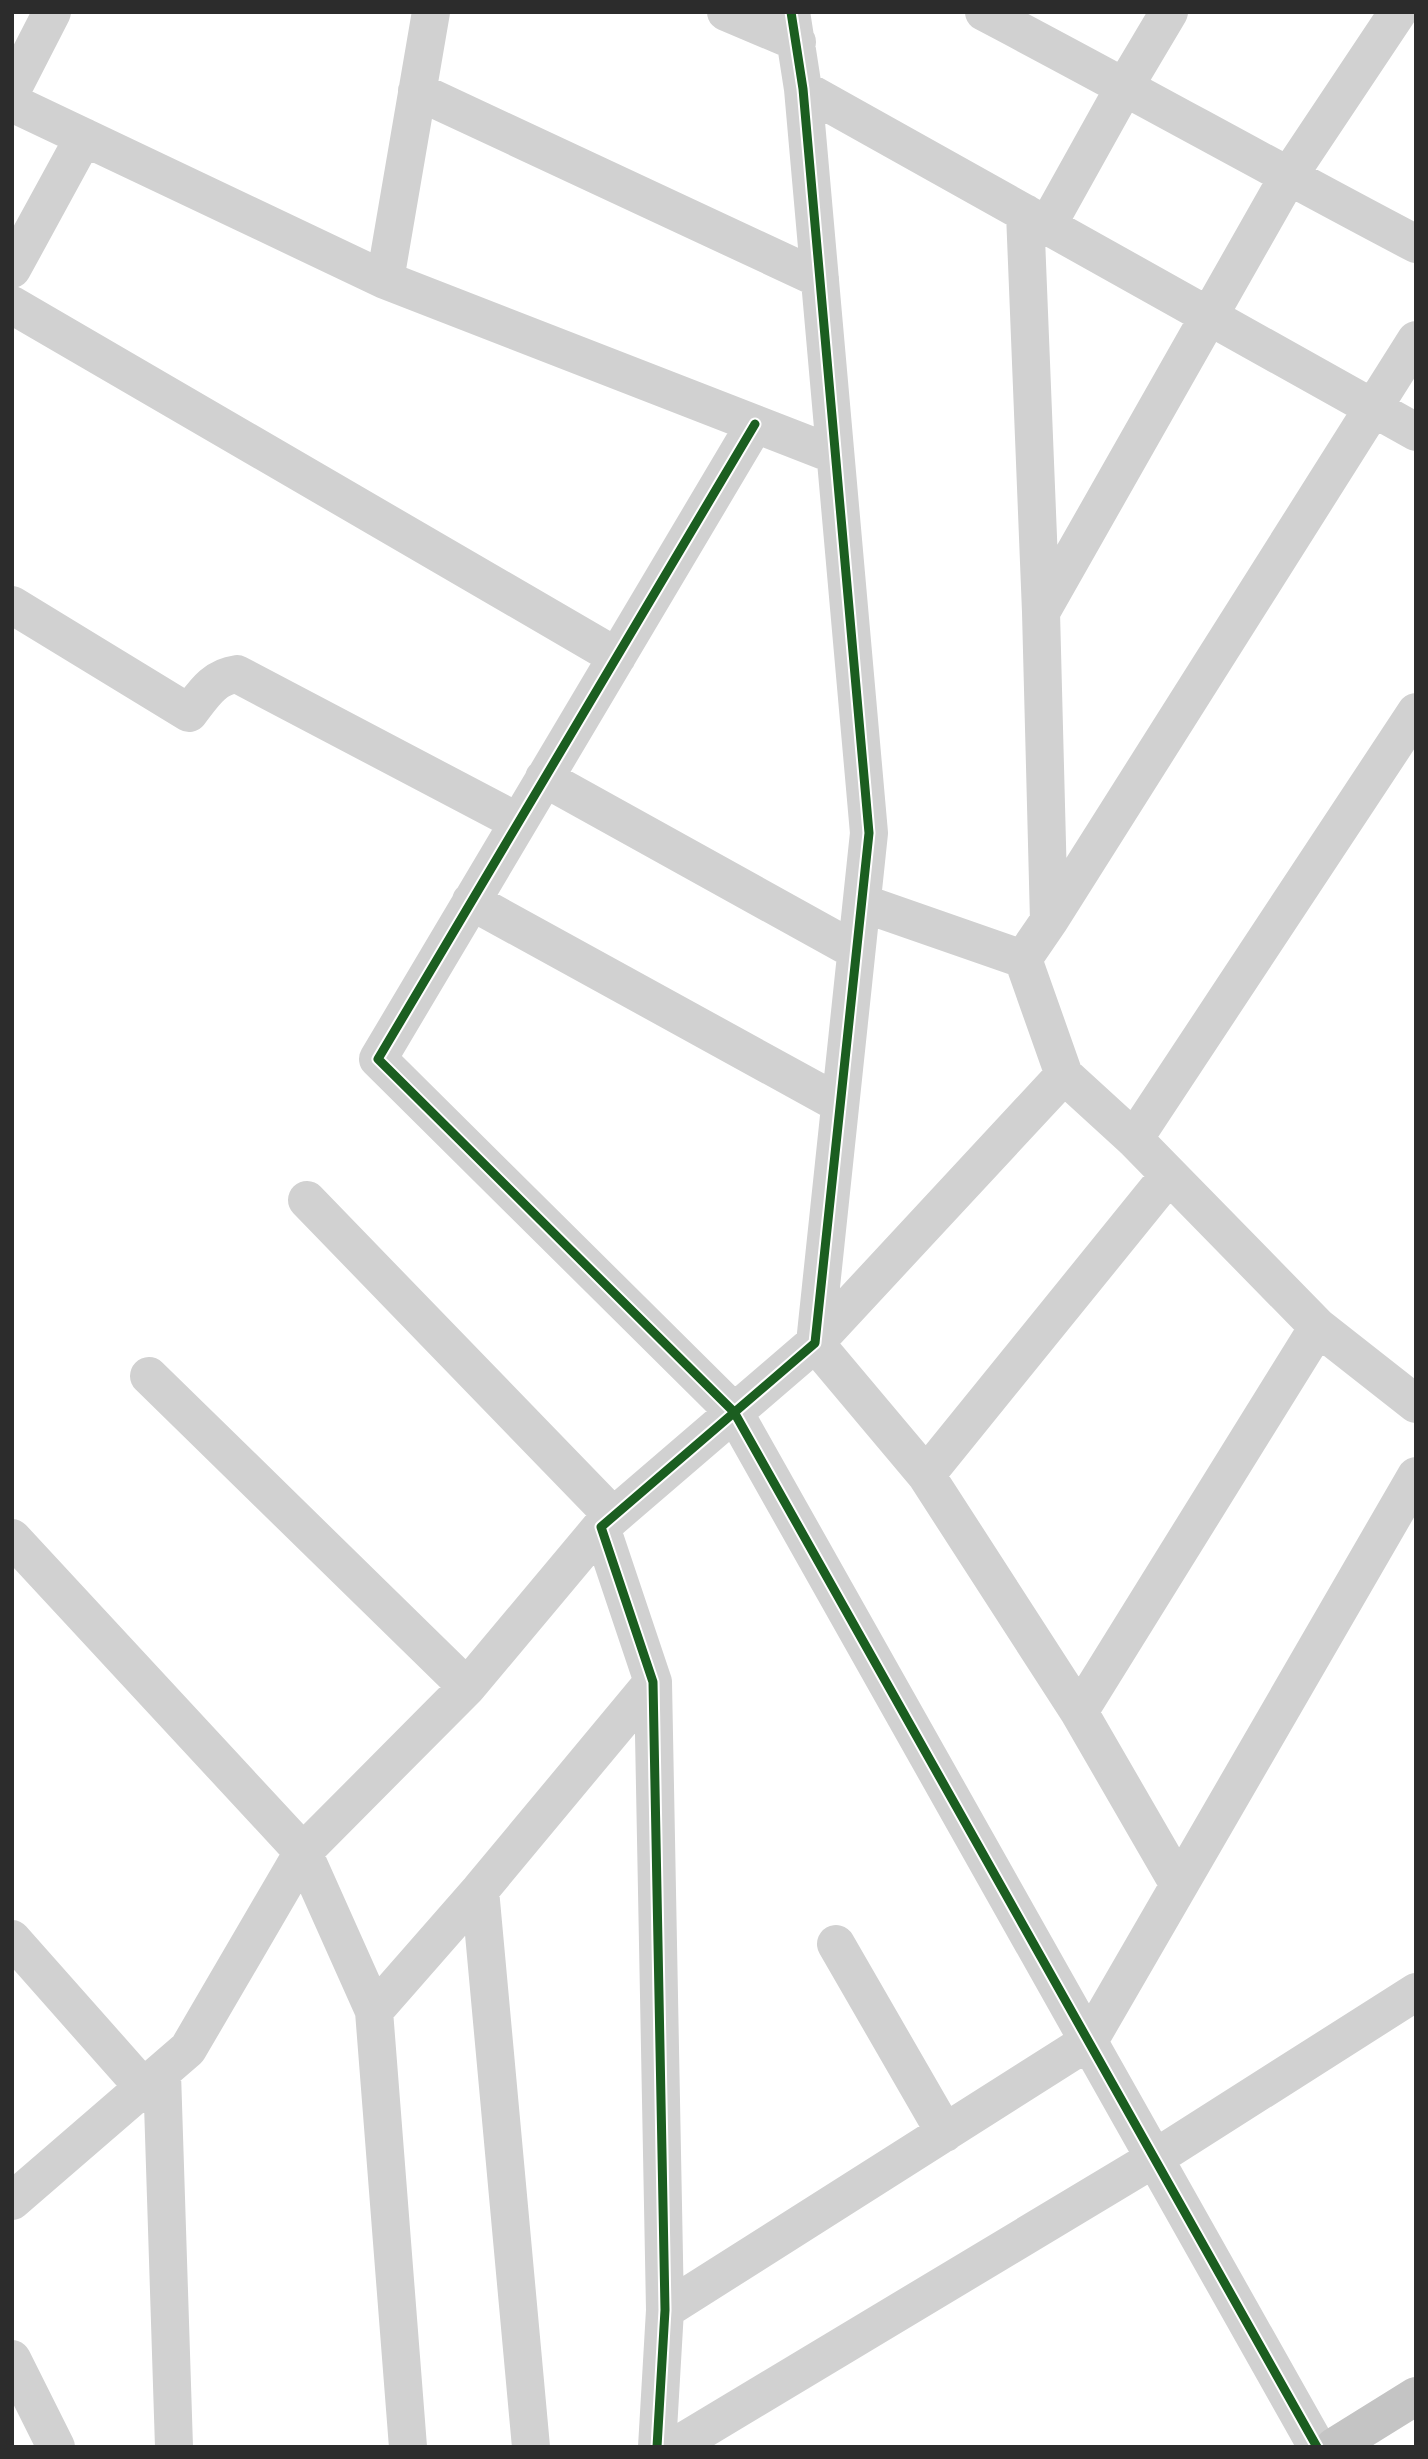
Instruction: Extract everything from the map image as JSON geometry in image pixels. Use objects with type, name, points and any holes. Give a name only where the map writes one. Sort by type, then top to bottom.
[{"type":"main road","points":[[1334,2447],[1416,2396]]},
{"type":"street","points":[[12,90],[52,12]]},
{"type":"street","points":[[385,280],[431,12]]},
{"type":"street","points":[[726,12],[794,27],[803,89],[869,832],[815,1343],[926,1475],[1079,1712],[1179,1885]]},
{"type":"street","points":[[984,12],[1416,244]]},
{"type":"street","points":[[1049,921],[1041,612],[1036,219],[1125,86],[1170,12]]},
{"type":"street","points":[[1041,612],[1288,177],[1398,12]]},
{"type":"street","points":[[803,89],[1416,432]]},
{"type":"street","points":[[417,91],[820,279]]},
{"type":"street","points":[[12,103],[385,280],[835,455]]},
{"type":"street","points":[[12,269],[84,137]]},
{"type":"street","points":[[12,305],[617,657]]},
{"type":"street","points":[[1023,959],[1416,340]]},
{"type":"street","points":[[755,424],[378,1059],[734,1412],[1317,2447]]},
{"type":"street","points":[[12,605],[189,713],[214,682],[226,675],[237,674],[518,822]]},
{"type":"street","points":[[1134,1139],[1416,712]]},
{"type":"street","points":[[544,778],[856,951]]},
{"type":"street","points":[[471,901],[840,1104]]},
{"type":"street","points":[[862,903],[1023,959]]},
{"type":"street","points":[[1023,959],[1064,1074],[1134,1139],[1318,1327],[1416,1404]]},
{"type":"street","points":[[12,2201],[188,2049],[303,1852],[467,1687],[607,1521],[815,1343],[1064,1074]]},
{"type":"street","points":[[926,1475],[1169,1175]]},
{"type":"street","points":[[307,1200],[607,1521],[653,1682],[665,2310],[657,2447]]},
{"type":"street","points":[[1079,1712],[1318,1327]]},
{"type":"street","points":[[149,1376],[467,1687]]},
{"type":"street","points":[[665,2310],[1089,2042],[1416,1476]]},
{"type":"street","points":[[12,1538],[303,1852],[374,2011],[408,2447]]},
{"type":"street","points":[[374,2011],[480,1890],[653,1682]]},
{"type":"street","points":[[480,1890],[531,2447]]},
{"type":"street","points":[[12,1939],[153,2080],[174,2447]]},
{"type":"street","points":[[836,1944],[945,2133]]},
{"type":"street","points":[[674,2447],[1155,2158],[1416,1992]]},
{"type":"street","points":[[12,2359],[56,2447]]},
{"type":"cycle path","points":[[657,2447],[665,2310],[653,1682],[601,1527],[815,1343],[869,833],[803,89],[791,12]]},
{"type":"cycle path","points":[[755,424],[378,1059],[734,1412],[1317,2447]]}]
